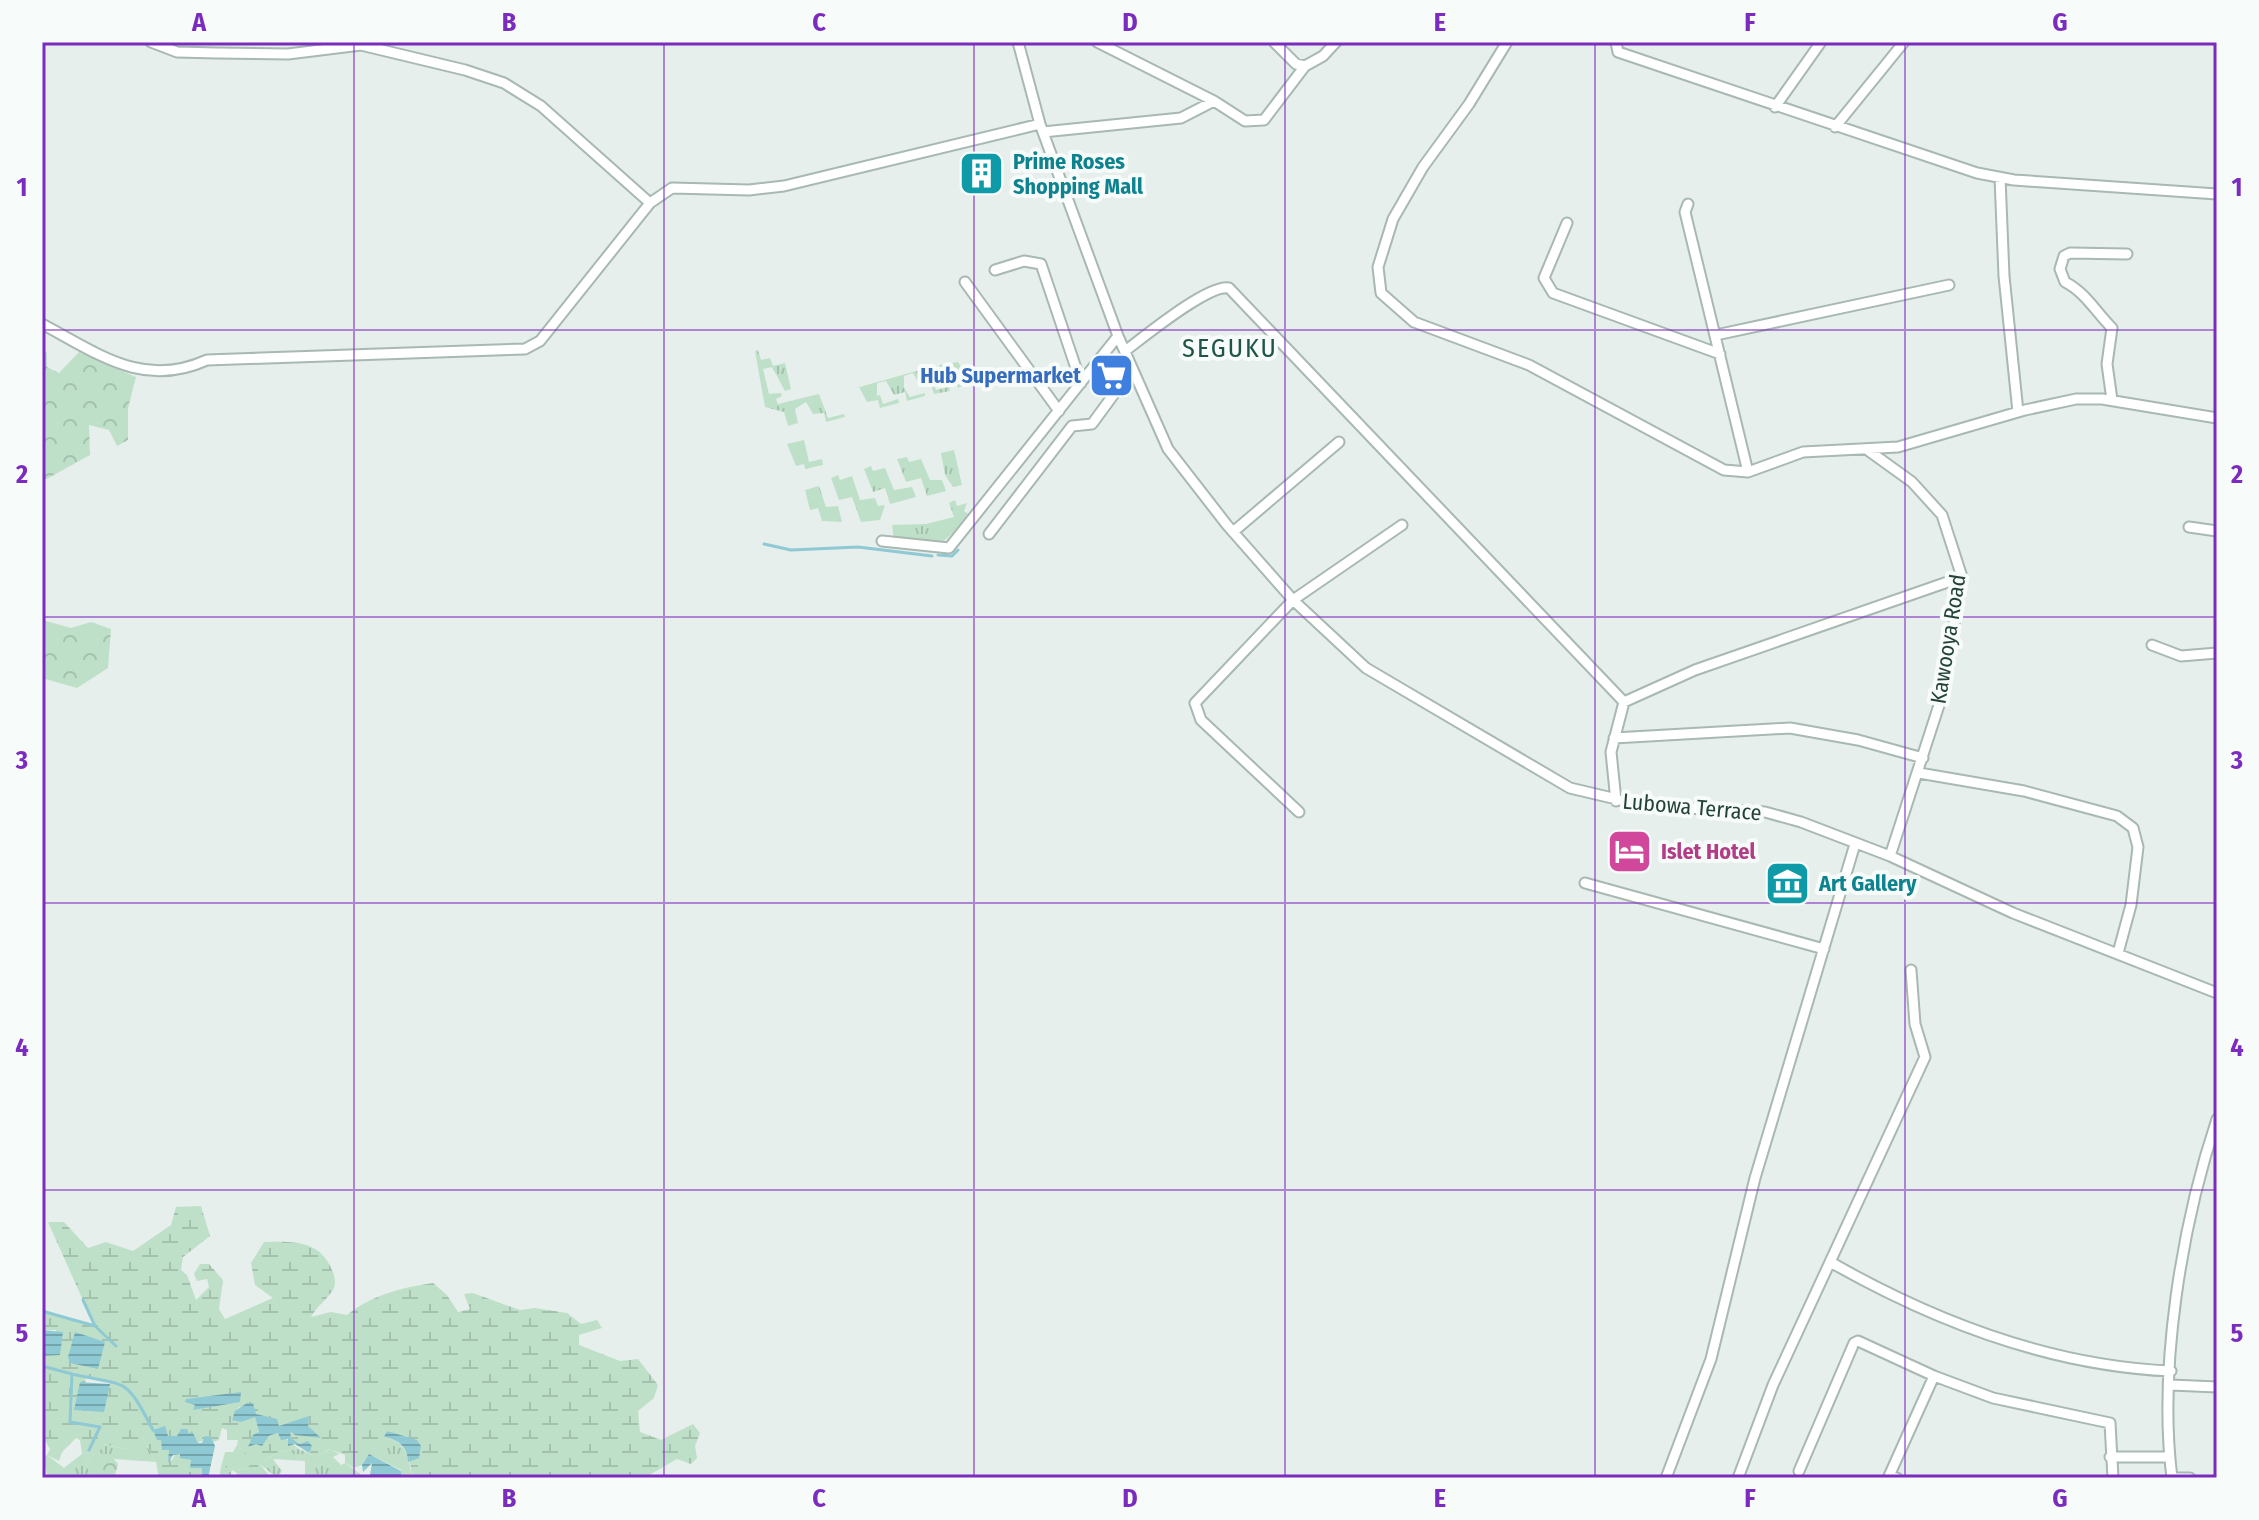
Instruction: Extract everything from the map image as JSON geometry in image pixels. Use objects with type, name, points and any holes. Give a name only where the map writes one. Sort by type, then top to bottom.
[{"type":"street","points":[[151,42],[177,52],[288,54],[361,45],[465,70],[504,83],[541,106],[650,203]]},
{"type":"street","name":"Lubowa Terrace","points":[[1018,42],[1041,128],[1118,336],[1168,449],[1233,532],[1293,600],[1329,636],[1392,686],[1554,782],[1616,801],[1765,812],[1890,856],[2013,913],[2217,993]]},
{"type":"street","points":[[1022,55],[1030,42]]},
{"type":"street","points":[[1097,42],[1214,101],[1245,121],[1264,120],[1305,66],[1323,56],[1336,42]]},
{"type":"street","points":[[1274,42],[1296,64],[1305,66]]},
{"type":"street","points":[[1507,42],[1476,94],[1423,167],[1393,219],[1378,267],[1381,293],[1401,313],[1426,328],[1529,365],[1713,467],[1748,472],[1803,452],[1869,451],[1928,439],[2018,412],[2076,399],[2112,400],[2217,418]]},
{"type":"street","points":[[1604,42],[1689,79],[1958,168],[2000,178],[2217,194]]},
{"type":"street","points":[[1775,107],[1821,42]]},
{"type":"street","points":[[1835,127],[1904,42]]},
{"type":"street","points":[[42,324],[122,364],[159,374],[174,373],[207,360],[525,349],[540,341],[650,203],[672,188],[749,190],[784,186],[1041,128],[1181,118],[1214,101]]},
{"type":"street","points":[[2000,178],[2005,289],[2018,412]]},
{"type":"street","points":[[1688,204],[1685,212],[1748,472]]},
{"type":"street","points":[[1567,223],[1544,278],[1553,293],[1720,354]]},
{"type":"street","points":[[2112,400],[2107,364],[2112,328],[2097,315],[2081,288],[2065,282],[2060,269],[2064,256],[2070,253],[2127,254]]},
{"type":"street","points":[[995,270],[1024,261],[1041,264],[1081,383]]},
{"type":"street","points":[[965,282],[1057,412],[1072,426]]},
{"type":"street","points":[[1716,335],[1949,285]]},
{"type":"street","points":[[1125,351],[1194,303],[1221,287],[1229,288],[1624,702]]},
{"type":"street","points":[[882,541],[949,548],[1118,336]]},
{"type":"street","points":[[989,534],[1072,426],[1092,424],[1114,394]]},
{"type":"street","points":[[1233,532],[1339,442]]},
{"type":"street","name":"Kawooya Road","points":[[1869,451],[1912,482],[1942,515],[1962,577],[1941,699],[1890,856]]},
{"type":"street","points":[[1299,812],[1201,720],[1195,703],[1293,600],[1402,525]]},
{"type":"street","points":[[2189,527],[2217,531]]},
{"type":"street","points":[[1624,702],[1695,670],[1962,577]]},
{"type":"street","points":[[2152,645],[2181,656],[2217,653]]},
{"type":"street","points":[[1616,801],[1611,752],[1624,702]]},
{"type":"street","points":[[1614,738],[1790,728],[1858,740],[1923,758]]},
{"type":"street","points":[[1919,773],[2024,791],[2126,821],[2138,838],[2138,847],[2131,905],[2118,953]]},
{"type":"street","points":[[1666,1478],[1711,1359],[1755,1178],[1855,844]]},
{"type":"street","points":[[1585,883],[1824,949]]},
{"type":"street","points":[[1738,1478],[1773,1385],[1925,1057],[1915,1024],[1911,970]]},
{"type":"street","points":[[2190,1478],[2173,1478],[2169,1457],[2171,1371],[2184,1253],[2217,1119]]},
{"type":"street","points":[[1832,1263],[1995,1339],[2099,1362],[2171,1371]]},
{"type":"street","points":[[1799,1471],[1854,1343],[1858,1341],[1934,1376],[1993,1398],[2110,1423],[2113,1478]]},
{"type":"street","points":[[1897,1478],[1889,1476],[1934,1376]]},
{"type":"street","points":[[2171,1385],[2217,1387]]},
{"type":"street","points":[[2110,1457],[2169,1457]]},
{"type":"green space","points":[[42,349],[47,353],[47,367],[59,373],[79,352],[136,377],[128,408],[128,440],[117,446],[109,430],[89,425],[90,455],[43,481]]},
{"type":"green space","points":[[758,350],[761,360],[770,358],[773,366],[785,363],[791,389],[785,391],[772,367],[763,369],[769,394],[781,393],[782,396],[776,399],[778,404],[819,394],[828,418],[844,414],[845,417],[826,422],[824,413],[813,414],[806,402],[795,409],[798,423],[788,426],[784,412],[765,407],[755,351]]},
{"type":"green space","points":[[958,362],[970,382],[958,388],[956,380],[947,380],[939,365]]},
{"type":"green space","points":[[927,368],[936,390],[949,387],[950,391],[934,394],[931,385],[921,387],[913,373],[904,376],[904,388],[910,397],[925,393],[925,396],[907,401],[905,392],[894,395],[886,381],[877,383],[877,396],[880,395],[883,404],[898,399],[899,403],[880,408],[878,400],[867,402],[859,387]]},
{"type":"green space","points":[[804,440],[809,462],[822,459],[823,465],[805,469],[804,464],[796,466],[787,444]]},
{"type":"green space","points":[[954,450],[962,485],[953,487],[945,475],[941,453]]},
{"type":"green space","points":[[907,457],[909,462],[921,459],[930,480],[942,480],[946,491],[927,496],[921,478],[906,482],[897,459]]},
{"type":"green space","points":[[871,466],[873,471],[885,468],[894,490],[912,487],[916,497],[890,504],[885,488],[873,492],[864,469]]},
{"type":"green space","points":[[838,475],[840,480],[852,476],[860,500],[875,498],[878,506],[885,505],[880,520],[861,522],[852,497],[839,500],[831,478]]},
{"type":"green space","points":[[819,486],[826,507],[838,506],[842,522],[822,521],[818,508],[810,510],[805,490]]},
{"type":"green space","points":[[955,500],[957,506],[967,503],[964,511],[968,514],[944,541],[929,544],[894,540],[892,525],[926,524],[954,517],[949,503]]},
{"type":"green space","points":[[42,620],[71,628],[91,622],[111,629],[108,668],[77,688],[42,678]]},
{"type":"green space","points":[[201,1206],[210,1236],[183,1257],[181,1270],[187,1275],[196,1300],[209,1287],[207,1279],[197,1281],[194,1274],[200,1264],[209,1264],[223,1280],[219,1309],[225,1319],[273,1298],[255,1285],[251,1263],[264,1242],[275,1242],[304,1244],[313,1248],[327,1260],[332,1270],[334,1288],[311,1317],[331,1312],[347,1315],[387,1293],[433,1283],[447,1295],[458,1312],[470,1309],[464,1294],[473,1293],[520,1310],[535,1308],[567,1313],[581,1324],[597,1320],[602,1328],[579,1335],[579,1345],[620,1361],[638,1359],[658,1385],[654,1398],[638,1411],[640,1432],[661,1440],[693,1424],[700,1433],[695,1446],[697,1458],[691,1464],[677,1459],[644,1478],[412,1478],[408,1440],[387,1431],[383,1448],[369,1448],[362,1465],[354,1468],[345,1463],[345,1455],[329,1449],[317,1458],[291,1438],[290,1431],[302,1436],[315,1434],[292,1423],[279,1426],[239,1407],[232,1419],[241,1422],[255,1416],[259,1432],[255,1435],[255,1443],[278,1433],[299,1449],[278,1452],[260,1464],[271,1478],[237,1478],[237,1473],[232,1470],[230,1478],[219,1478],[221,1467],[243,1470],[255,1462],[237,1445],[238,1440],[227,1440],[227,1430],[222,1428],[219,1440],[213,1442],[211,1437],[197,1443],[189,1434],[161,1440],[169,1450],[171,1462],[176,1453],[180,1454],[202,1468],[202,1478],[159,1478],[156,1462],[142,1437],[137,1445],[125,1449],[103,1444],[99,1453],[82,1454],[80,1440],[76,1438],[62,1452],[59,1461],[47,1455],[50,1449],[43,1437],[42,1356],[60,1354],[56,1330],[42,1330],[42,1311],[94,1325],[48,1222],[64,1222],[88,1248],[106,1242],[133,1251],[171,1225],[176,1207]],"holes":[[[86,1377],[110,1381],[104,1404],[80,1382],[85,1383]]]},
{"type":"green space","points":[[142,1437],[156,1462],[114,1459],[99,1453],[102,1444],[125,1449]]},
{"type":"green space","points":[[384,1437],[402,1446],[408,1457],[412,1478],[401,1478],[401,1470],[369,1454],[368,1448],[375,1447]]},
{"type":"green space","points":[[237,1445],[256,1462],[243,1470],[221,1467],[225,1452],[233,1452]]},
{"type":"green space","points":[[299,1449],[317,1457],[330,1449],[339,1454],[333,1457],[341,1465],[345,1463],[366,1478],[313,1477],[305,1475],[305,1461],[273,1459],[282,1471],[277,1478],[260,1464],[278,1452]]},
{"type":"green space","points":[[95,1452],[86,1463],[91,1478],[48,1478],[42,1457],[47,1455],[64,1468],[82,1454]]},
{"type":"green space","points":[[95,1452],[111,1456],[118,1464],[114,1478],[91,1478],[86,1463]]},
{"type":"water","points":[[42,1330],[63,1332],[60,1355],[42,1356]]},
{"type":"water","points":[[75,1332],[105,1342],[98,1369],[70,1363],[68,1357]]},
{"type":"water","points":[[80,1382],[110,1384],[104,1412],[74,1410]]},
{"type":"water","points":[[241,1392],[240,1402],[193,1410],[195,1405],[185,1402],[186,1399]]},
{"type":"water","points":[[247,1403],[253,1403],[256,1414],[277,1419],[279,1426],[309,1416],[308,1426],[321,1438],[295,1435],[290,1431],[291,1438],[300,1444],[308,1441],[312,1446],[309,1453],[295,1444],[288,1446],[288,1439],[281,1440],[278,1433],[269,1436],[262,1446],[256,1444],[248,1447],[253,1435],[259,1432],[255,1417],[241,1422],[232,1420],[235,1411]]},
{"type":"water","points":[[165,1426],[168,1436],[177,1436],[181,1429],[187,1429],[189,1434],[192,1431],[198,1443],[202,1443],[205,1436],[211,1437],[215,1446],[208,1478],[202,1478],[202,1468],[190,1468],[191,1460],[180,1458],[180,1454],[173,1455],[168,1463],[169,1450],[162,1450],[161,1440],[157,1440],[153,1430]]},
{"type":"water","points":[[387,1431],[417,1440],[421,1446],[419,1458],[408,1462],[401,1445],[384,1437]]},
{"type":"water","points":[[369,1454],[401,1471],[401,1478],[370,1475],[372,1463],[363,1472],[362,1465]]},
{"type":"waterway","points":[[764,544],[791,550],[858,547],[932,556]]},
{"type":"waterway","points":[[938,555],[952,556],[958,550]]},
{"type":"waterway","points":[[83,1300],[95,1326],[116,1346]]},
{"type":"waterway","points":[[42,1311],[95,1326]]},
{"type":"waterway","points":[[46,1367],[72,1374],[70,1422],[100,1427],[89,1450]]},
{"type":"waterway","points":[[72,1374],[123,1386],[136,1400],[153,1430]]},
{"type":"place","name":"Prime Roses Shopping Mall","points":[[982,174]]},
{"type":"place","name":"Hub Supermarket","points":[[1112,375]]},
{"type":"place","name":"Islet Hotel","points":[[1630,851]]},
{"type":"place","name":"Art Gallery","points":[[1788,883]]},
{"type":"district","name":"SEGUKU","points":[[1230,348]]}]
